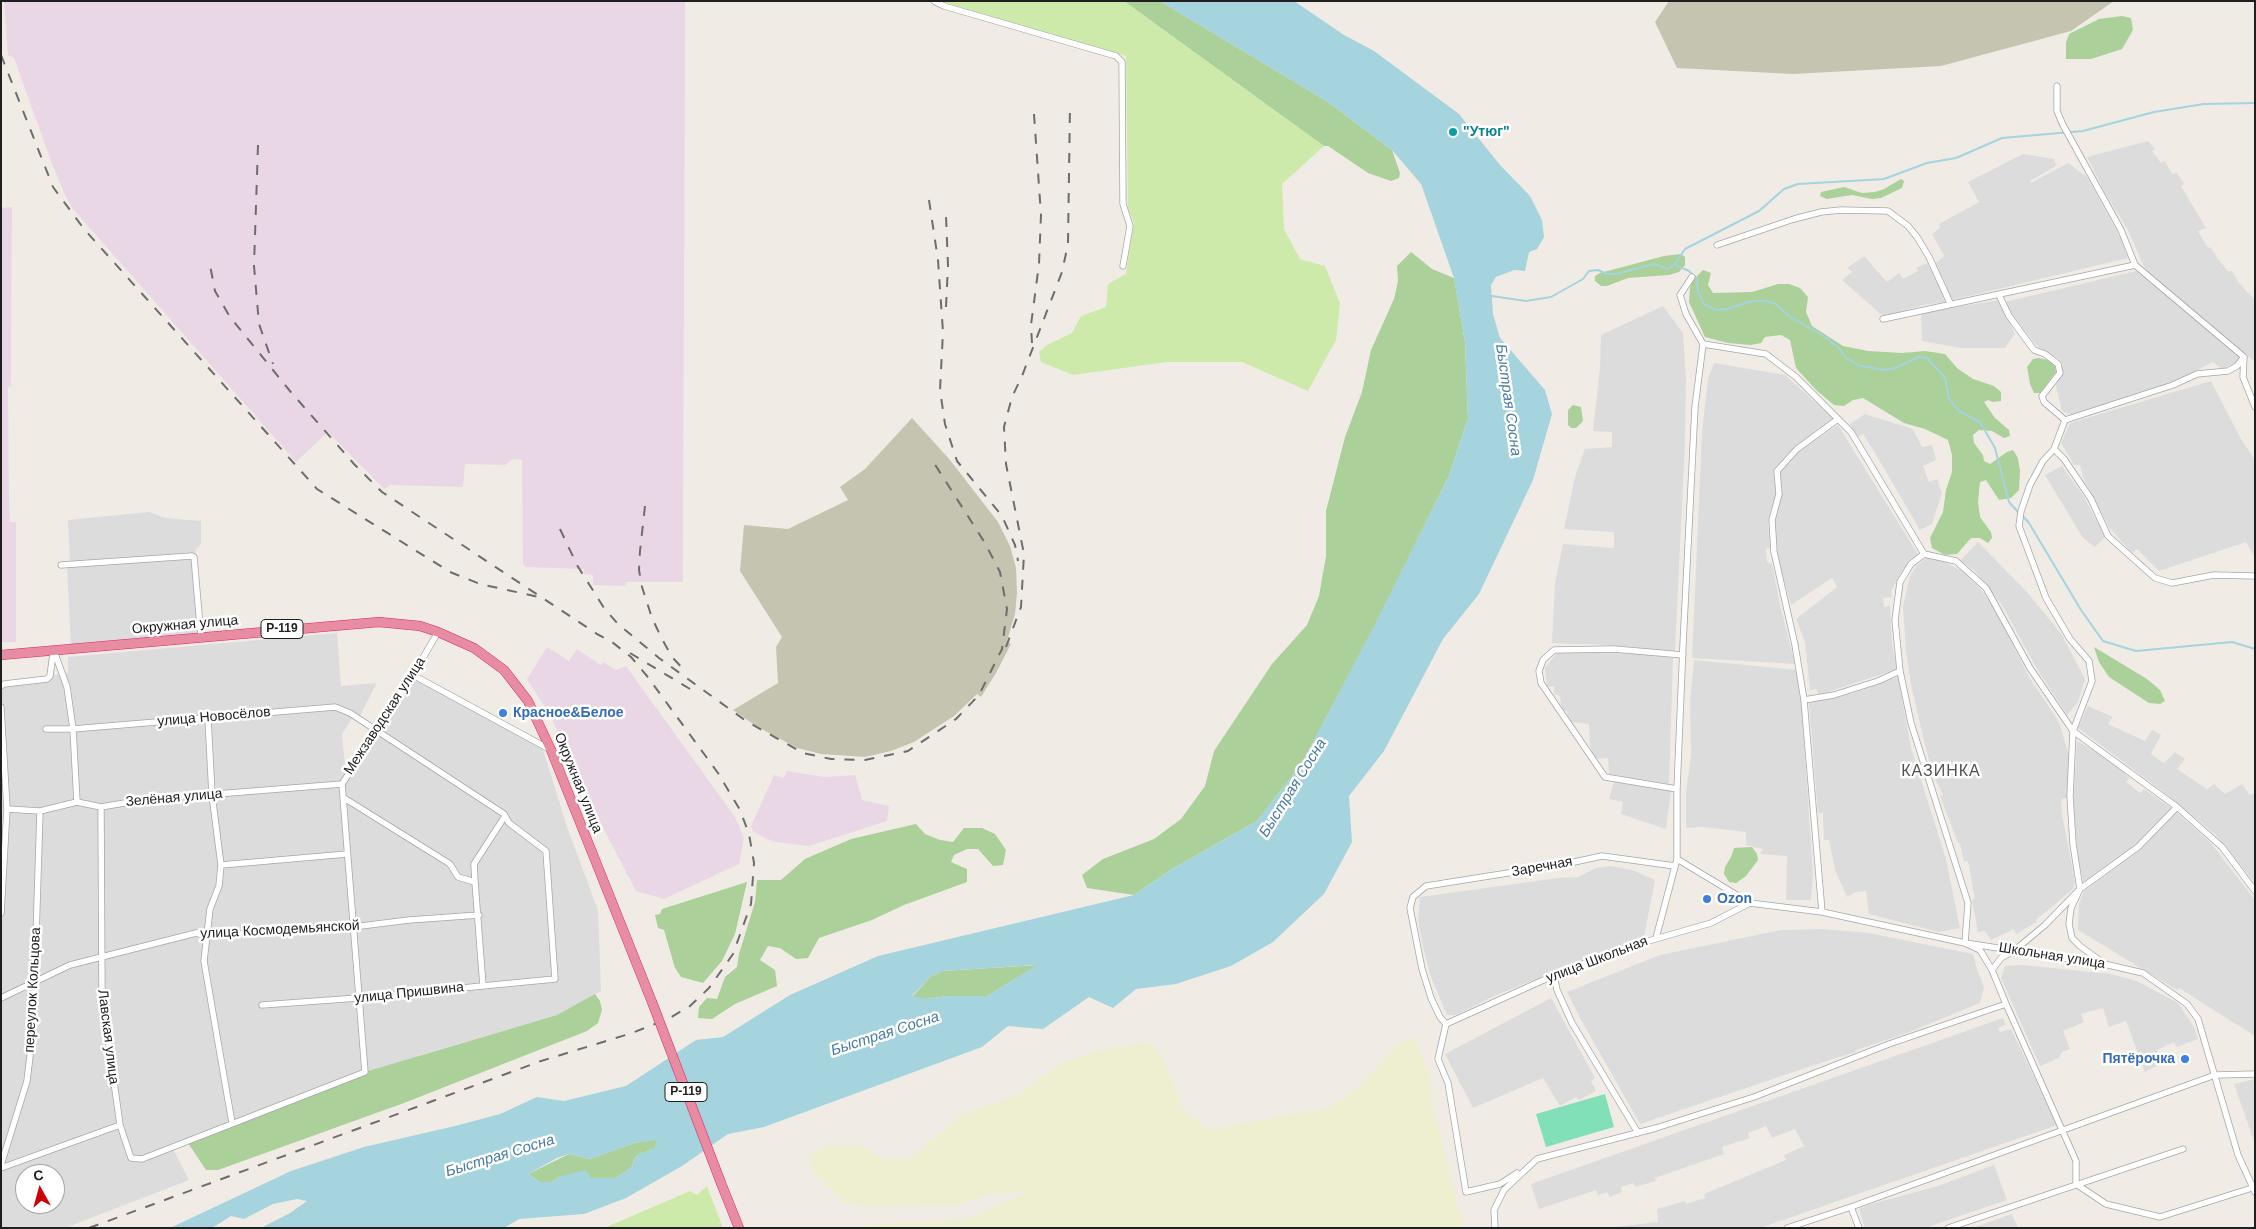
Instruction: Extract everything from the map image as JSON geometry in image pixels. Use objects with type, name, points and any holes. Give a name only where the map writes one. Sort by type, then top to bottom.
[{"type":"highway","name":"Окружная улица","points":[[1,655],[379,622],[402,623],[438,632],[474,648],[504,670],[528,701],[551,750],[652,1002],[739,1228]]},
{"type":"street","points":[[934,1],[953,9],[1116,56],[1122,62],[1124,204],[1130,226],[1124,266]]},
{"type":"street","points":[[2057,86],[2057,111],[2063,125],[2121,230],[2135,265],[2244,357]]},
{"type":"street","points":[[1717,245],[1794,219],[1822,212],[1841,210],[1888,211],[1908,226],[1917,237],[1929,257],[1950,304]]},
{"type":"street","points":[[1883,319],[2135,265]]},
{"type":"street","points":[[1656,938],[1677,859],[1677,789],[1683,655],[1696,407],[1703,344],[1686,314],[1680,295],[1692,277]]},
{"type":"street","points":[[1999,295],[2009,316],[2034,350],[2045,354],[2058,364],[2060,373],[2042,396],[2044,402],[2065,420]]},
{"type":"street","points":[[1703,344],[1766,354],[1796,377],[1852,432],[1924,554],[1956,561],[1986,588],[2030,668],[2073,731],[2177,807],[2222,847],[2255,890]]},
{"type":"street","points":[[2244,357],[2243,377],[2255,407]]},
{"type":"street","points":[[2065,420],[2173,385],[2197,374],[2228,370],[2237,366],[2244,357]]},
{"type":"street","points":[[1822,912],[1804,700],[1795,645],[1774,552],[1772,520],[1778,494],[1777,471],[1797,448],[1838,419]]},
{"type":"street","points":[[2065,420],[2054,449],[2043,461],[2030,485],[2021,511],[2019,526],[2046,598],[2070,639],[2089,661],[2092,681],[2073,731],[2070,796],[2073,844],[2080,889],[2071,908],[2069,924],[2072,938],[2104,964]]},
{"type":"street","points":[[2054,449],[2064,458],[2091,498],[2108,536],[2155,578],[2172,583],[2214,575],[2255,576]]},
{"type":"street","points":[[1924,554],[1911,564],[1900,582],[1895,620],[1900,671],[1911,723],[1968,903],[1965,943],[1980,950],[1992,970],[2064,1130],[2076,1161],[2076,1184]]},
{"type":"street","points":[[60,565],[194,557],[201,637]]},
{"type":"street","name":"Межзаводская улица","points":[[232,1123],[278,1107],[365,1072],[342,784],[413,675],[438,632]]},
{"type":"street","points":[[1677,789],[1605,777],[1541,683],[1539,671],[1543,660],[1554,650],[1614,649],[1683,655]]},
{"type":"street","points":[[1,686],[4,684],[47,679],[50,676],[54,651]]},
{"type":"street","points":[[54,651],[67,687],[73,729],[76,802]]},
{"type":"street","points":[[1804,700],[1834,695],[1878,681],[1900,671]]},
{"type":"street","points":[[413,675],[551,750]]},
{"type":"street","points":[[1,707],[7,809],[1,913]]},
{"type":"street","name":"улица Новосёлов","points":[[46,729],[73,729],[335,707],[350,713],[505,816],[509,823],[546,851],[555,979]]},
{"type":"street","points":[[208,718],[212,795],[221,865],[219,886],[210,909],[204,961],[232,1123]]},
{"type":"street","name":"Зелёная улица","points":[[7,809],[40,811],[76,802],[101,807],[142,800],[342,784]]},
{"type":"street","points":[[344,798],[450,864],[458,877],[475,882]]},
{"type":"street","name":"Лавская улица","points":[[101,807],[100,956],[102,996],[120,1125],[131,1158],[142,1158],[232,1123]]},
{"type":"street","points":[[1992,970],[2001,958],[2015,950],[2045,925],[2080,889],[2138,847],[2177,807]]},
{"type":"street","name":"переулок Кольцова","points":[[1,1166],[27,1081],[33,1031],[40,811]]},
{"type":"street","points":[[483,986],[474,864],[505,816]]},
{"type":"street","points":[[221,865],[348,854]]},
{"type":"street","name":"Заречная","points":[[1446,1024],[1440,1018],[1430,998],[1422,969],[1410,908],[1413,897],[1426,886],[1565,864],[1602,856],[1675,866]]},
{"type":"street","points":[[1677,859],[1750,904]]},
{"type":"street","name":"Школьная улица","points":[[1750,904],[1822,912],[1965,943],[2104,964],[2143,973],[2187,1004],[2198,1020],[2238,1155],[2254,1190]]},
{"type":"street","name":"улица Школьная","points":[[1446,1024],[1614,951],[1711,923],[1750,904]]},
{"type":"street","name":"улица Космодемьянской","points":[[1,998],[34,984],[70,965],[196,933],[206,936],[353,927],[409,920],[479,915]]},
{"type":"street","points":[[1554,976],[1556,990],[1572,1023],[1638,1133]]},
{"type":"street","name":"улица Пришвина","points":[[262,1005],[358,998],[555,979]]},
{"type":"street","points":[[1495,1228],[1494,1210],[1504,1190],[1537,1160],[1638,1133],[1754,1097],[1890,1044],[2006,1004]]},
{"type":"street","points":[[1446,1024],[1438,1059],[1448,1083],[1466,1192],[1500,1184],[1530,1166]]},
{"type":"street","points":[[1787,1228],[1851,1207],[2215,1075],[2255,1074]]},
{"type":"street","points":[[1,1166],[120,1125]]},
{"type":"street","points":[[1948,1228],[2183,1149]]},
{"type":"street","points":[[2076,1184],[2106,1204],[2160,1217],[2254,1190]]},
{"type":"street","points":[[1851,1207],[1859,1228]]},
{"type":"shaded area","points":[[4,1],[685,1],[683,582],[626,582],[626,586],[593,585],[593,575],[584,574],[584,569],[526,567],[523,564],[522,460],[513,459],[505,465],[465,464],[463,487],[390,485],[384,489],[328,432],[296,462],[73,209],[51,161],[14,58],[8,55]]},
{"type":"shaded area","points":[[1669,1],[2114,1],[2071,31],[1941,66],[1793,74],[1677,68],[1655,22]]},
{"type":"shaded area","points":[[2148,141],[2155,149],[2152,151],[2161,163],[2165,161],[2172,174],[2177,173],[2184,184],[2181,186],[2206,228],[2198,231],[2207,247],[2211,248],[2228,271],[2232,271],[2239,283],[2254,299],[2255,362],[2151,276],[2143,265],[2128,230],[2105,193],[2087,157]]},
{"type":"shaded area","points":[[2023,154],[2054,159],[2056,166],[2030,181],[2031,183],[2068,163],[2087,177],[2120,237],[2128,258],[1952,300],[1936,263],[1944,256],[1932,234],[1940,228],[1939,224],[1979,202],[1968,182]]},
{"type":"shaded area","points":[[12,207],[11,386],[8,387],[9,501],[10,522],[16,522],[16,642],[1,642],[1,208]]},
{"type":"shaded area","points":[[1864,256],[1887,282],[1899,273],[1903,279],[1918,271],[1916,268],[1927,263],[1938,282],[1945,302],[1923,305],[1884,317],[1842,280],[1852,272],[1847,268]]},
{"type":"shaded area","points":[[2136,271],[2236,352],[2239,357],[2238,362],[2222,369],[2213,362],[2182,378],[2139,394],[2071,415],[2062,411],[2056,386],[2063,365],[2059,359],[2037,346],[2013,316],[2005,302]]},
{"type":"shaded area","points":[[1999,300],[2015,334],[2005,348],[1961,348],[1922,341],[1921,313]]},
{"type":"shaded area","points":[[1663,306],[1683,333],[1686,378],[1685,442],[1675,651],[1607,645],[1552,643],[1555,583],[1563,544],[1614,548],[1614,532],[1564,529],[1575,477],[1585,449],[1612,447],[1612,432],[1593,431],[1600,368],[1601,335]]},
{"type":"shaded area","points":[[1714,363],[1785,375],[1835,420],[1799,444],[1774,470],[1776,492],[1768,521],[1770,548],[1766,549],[1767,562],[1772,564],[1795,664],[1692,658],[1702,432],[1708,379]]},
{"type":"shaded area","points":[[2211,381],[2241,439],[2255,460],[2255,558],[2246,542],[2159,571],[2137,549],[2132,553],[2109,527],[2084,480],[2080,465],[2074,465],[2061,443],[2070,423]]},
{"type":"shaded area","points":[[1865,414],[1913,429],[1922,447],[1932,445],[1936,460],[1923,466],[1929,482],[1937,479],[1942,493],[1932,524],[1920,530],[1863,434],[1858,437],[1850,424]]},
{"type":"shaded area","points":[[912,418],[950,460],[998,522],[1010,546],[1016,568],[1017,593],[1015,614],[1007,641],[1011,644],[981,697],[977,694],[954,716],[914,742],[891,751],[865,757],[821,754],[797,748],[756,726],[733,710],[778,683],[776,647],[782,637],[740,571],[744,525],[788,529],[848,500],[840,487],[865,469]]},
{"type":"shaded area","points":[[1838,425],[1919,556],[1899,576],[1891,592],[1892,597],[1883,598],[1884,607],[1890,606],[1892,644],[1897,669],[1819,695],[1816,689],[1810,690],[1805,642],[1796,619],[1837,587],[1832,578],[1791,605],[1778,559],[1775,517],[1780,501],[1780,471],[1798,451]]},
{"type":"shaded area","points":[[2062,466],[2084,497],[2105,537],[2095,547],[2083,538],[2045,475]]},
{"type":"shaded area","points":[[149,512],[165,518],[201,521],[201,544],[196,549],[194,557],[201,637],[71,649],[67,565],[70,564],[68,520]]},
{"type":"shaded area","points":[[1978,542],[2027,592],[2062,635],[2085,679],[2078,702],[2067,715],[2036,667],[2002,605],[1974,570],[1960,561]]},
{"type":"shaded area","points":[[1926,558],[1945,562],[1962,571],[1980,588],[1997,613],[2029,677],[2059,722],[2069,756],[2067,798],[2061,799],[2062,814],[2075,882],[2073,889],[2036,920],[2037,922],[2016,934],[2014,929],[1991,940],[1985,931],[1978,932],[1972,900],[1975,899],[1968,861],[1964,862],[1960,843],[1958,843],[1940,796],[1943,795],[1935,779],[1926,749],[1911,685],[1906,651],[1903,606],[1910,576],[1917,565]]},
{"type":"shaded area","points":[[337,633],[341,686],[377,683],[358,719],[354,716],[342,734],[346,778],[413,675],[542,746],[567,827],[598,910],[601,991],[557,1015],[424,1054],[172,1147],[189,1180],[65,1228],[1,1228],[1,684],[68,673],[68,657]]},
{"type":"shaded area","points":[[547,647],[569,661],[577,649],[601,665],[603,662],[616,670],[626,666],[735,817],[744,838],[739,864],[664,899],[636,891],[587,797],[550,715],[527,679]]},
{"type":"shaded area","points":[[1565,652],[1648,654],[1673,658],[1669,784],[1609,774],[1608,758],[1595,759],[1590,746],[1589,724],[1569,722],[1567,711],[1562,711],[1560,696],[1554,694],[1554,686],[1547,687],[1545,668],[1556,654]]},
{"type":"shaded area","points":[[1694,660],[1797,670],[1802,710],[1813,874],[1811,900],[1786,900],[1787,856],[1760,854],[1763,849],[1746,845],[1746,832],[1703,827],[1686,828],[1686,793],[1691,755],[1690,701]]},
{"type":"shaded area","points":[[1898,677],[1911,748],[1946,859],[1960,928],[1939,932],[1869,914],[1866,891],[1856,892],[1847,897],[1835,870],[1829,840],[1824,840],[1823,813],[1818,813],[1809,703],[1851,694]]},
{"type":"shaded area","points":[[2088,706],[2113,717],[2108,724],[2145,741],[2152,730],[2161,735],[2151,754],[2164,763],[2175,752],[2185,759],[2177,769],[2207,789],[2214,784],[2225,794],[2242,784],[2250,795],[2255,793],[2255,883],[2215,834],[2161,790],[2078,728]]},
{"type":"shaded area","points":[[2077,741],[2107,758],[2130,778],[2126,782],[2140,793],[2144,789],[2173,809],[2135,845],[2084,884],[2079,863],[2073,808]]},
{"type":"shaded area","points":[[787,771],[825,777],[855,775],[862,800],[889,806],[887,821],[809,846],[775,842],[763,837],[753,831],[751,826],[774,775],[784,778]]},
{"type":"shaded area","points":[[1614,782],[1671,791],[1666,829],[1621,814],[1623,802],[1609,799]]},
{"type":"shaded area","points":[[2176,812],[2210,842],[2255,900],[2255,1036],[2179,988],[2177,990],[2078,930],[2079,904],[2084,891],[2141,849]]},
{"type":"shaded area","points":[[1611,866],[1632,870],[1655,880],[1643,942],[1614,947],[1492,997],[1456,1015],[1447,1015],[1430,974],[1424,951],[1418,921],[1420,897],[1558,878],[1578,877],[1596,868]]},
{"type":"shaded area","points":[[1822,929],[1869,933],[1973,954],[1984,987],[1980,1003],[1907,1033],[1856,1050],[1856,1052],[1640,1124],[1567,992],[1660,955],[1781,930]]},
{"type":"shaded area","points":[[2022,965],[2111,974],[2137,981],[2178,1003],[2194,1027],[2198,1039],[2177,1047],[2174,1042],[2157,1050],[2161,1064],[2145,1072],[2126,1021],[2109,1027],[2103,1008],[2081,1014],[2084,1022],[2063,1031],[2070,1049],[2062,1052],[2059,1058],[2040,1066],[2001,978],[2005,966]]},
{"type":"shaded area","points":[[1551,998],[1595,1078],[1591,1081],[1596,1091],[1579,1100],[1576,1097],[1560,1106],[1543,1078],[1473,1108],[1445,1054]]},
{"type":"shaded area","points":[[2003,1018],[2006,1025],[1998,1028],[2000,1032],[2011,1029],[2057,1125],[1760,1228],[1605,1228],[1658,1222],[1657,1209],[1685,1201],[1686,1204],[1705,1198],[1704,1194],[1786,1160],[1784,1155],[1804,1146],[1795,1129],[1772,1138],[1766,1126],[1748,1133],[1750,1138],[1722,1147],[1724,1154],[1655,1178],[1656,1181],[1635,1187],[1633,1183],[1621,1187],[1622,1192],[1610,1197],[1607,1192],[1598,1195],[1596,1190],[1539,1209],[1531,1184]]},
{"type":"shaded area","points":[[1414,1037],[1429,1073],[1435,1113],[1464,1228],[861,1228],[870,1224],[950,1221],[974,1216],[1033,1189],[984,1196],[956,1205],[868,1207],[843,1202],[814,1173],[809,1156],[827,1145],[859,1145],[885,1159],[910,1159],[961,1115],[1020,1094],[1060,1064],[1088,1054],[1138,1043],[1154,1045],[1164,1060],[1183,1110],[1210,1130],[1330,1107],[1357,1088],[1400,1043]]},
{"type":"shaded area","points":[[2255,1079],[2255,1144],[2234,1084]]},
{"type":"shaded area","points":[[1994,1165],[2007,1200],[1925,1228],[1865,1228],[1859,1209],[1938,1186]]},
{"type":"shaded area","points":[[2012,1214],[2018,1228],[1972,1228],[1984,1224]]},
{"type":"green space","points":[[940,1],[1124,1],[1324,146],[1282,184],[1284,229],[1300,259],[1325,266],[1340,303],[1336,340],[1308,391],[1242,362],[1167,362],[1073,375],[1041,362],[1039,352],[1047,345],[1072,333],[1081,316],[1106,307],[1108,284],[1126,274],[1134,223],[1128,208],[1126,56]]},
{"type":"green space","points":[[1124,1],[1160,1],[1328,102],[1392,150],[1400,173],[1399,178],[1391,181],[1368,173],[1328,146],[1324,146]]},
{"type":"green space","points":[[2122,16],[2131,18],[2133,30],[2122,49],[2091,59],[2066,59],[2066,43],[2069,34],[2099,19]]},
{"type":"green space","points":[[1901,179],[1904,181],[1902,188],[1881,198],[1872,199],[1852,195],[1827,199],[1820,196],[1821,192],[1844,187],[1862,193],[1875,192]]},
{"type":"green space","points":[[1411,252],[1432,269],[1454,278],[1465,342],[1468,418],[1449,476],[1373,629],[1302,763],[1257,821],[1172,869],[1134,895],[1087,888],[1082,875],[1103,859],[1154,839],[1181,819],[1205,786],[1214,751],[1272,664],[1307,625],[1319,596],[1326,556],[1326,511],[1345,437],[1362,392],[1371,350],[1394,299],[1398,281],[1397,266]]},
{"type":"green space","points":[[1681,254],[1685,257],[1685,265],[1679,272],[1669,275],[1628,278],[1607,286],[1601,286],[1595,281],[1595,276],[1600,273],[1664,256]]},
{"type":"green space","points":[[1703,270],[1711,273],[1708,285],[1713,293],[1752,292],[1778,284],[1789,284],[1800,288],[1808,297],[1806,312],[1812,326],[1843,346],[1868,351],[1902,353],[1925,351],[1945,354],[1957,368],[1973,379],[1994,386],[2001,392],[2001,401],[1993,402],[1988,400],[1984,402],[1995,418],[2009,430],[2010,436],[2004,438],[1992,431],[1979,430],[1973,435],[1974,443],[1983,455],[1984,461],[1990,464],[2013,450],[2018,458],[2020,471],[2019,490],[2011,498],[1999,500],[1986,480],[1980,482],[1978,502],[1980,517],[1991,532],[1992,538],[1988,543],[1980,538],[1971,538],[1957,554],[1945,555],[1932,548],[1930,538],[1943,512],[1946,490],[1952,472],[1952,455],[1948,440],[1925,429],[1904,423],[1863,398],[1853,400],[1844,406],[1834,405],[1817,391],[1796,368],[1790,340],[1781,335],[1765,337],[1761,343],[1751,345],[1728,343],[1705,337],[1689,302],[1690,288],[1693,280]]},
{"type":"green space","points":[[2039,358],[2054,363],[2056,372],[2040,393],[2034,393],[2030,384],[2027,367],[2033,359]]},
{"type":"green space","points":[[1573,405],[1581,407],[1583,421],[1576,428],[1571,428],[1568,425],[1568,410]]},
{"type":"green space","points":[[2094,647],[2147,679],[2160,690],[2165,701],[2160,704],[2149,703],[2109,677],[2099,662]]},
{"type":"green space","points":[[916,824],[925,834],[940,840],[953,842],[964,828],[982,828],[995,834],[1006,850],[1003,865],[993,866],[978,849],[967,849],[954,855],[951,862],[967,869],[967,882],[904,905],[872,920],[819,938],[808,958],[796,959],[780,948],[768,946],[760,960],[775,970],[777,986],[735,1004],[712,1019],[698,1018],[699,1007],[707,998],[717,999],[725,977],[737,967],[739,954],[755,902],[757,880],[781,880],[805,859],[851,839]]},
{"type":"green space","points":[[1752,847],[1757,854],[1758,860],[1746,876],[1736,883],[1729,882],[1724,874],[1725,867],[1734,848]]},
{"type":"green space","points":[[747,882],[735,934],[722,961],[703,983],[681,977],[675,968],[664,930],[658,928],[655,915],[660,914],[662,909]]},
{"type":"green space","points":[[1038,965],[987,996],[947,996],[927,999],[912,997],[930,977],[942,971]]},
{"type":"green space","points":[[595,994],[600,1001],[602,1010],[598,1023],[587,1031],[404,1103],[218,1170],[206,1170],[186,1140],[365,1072],[557,1015]]},
{"type":"green space","points":[[1605,1094],[1614,1127],[1546,1147],[1536,1114]]},
{"type":"green space","points":[[658,1139],[654,1149],[639,1154],[634,1159],[632,1167],[616,1178],[599,1179],[561,1176],[551,1182],[540,1182],[528,1174],[569,1154],[590,1159],[634,1143]]},
{"type":"green space","points":[[707,1186],[723,1228],[604,1228],[690,1191],[697,1195]]},
{"type":"water","name":"Быстрая Сосна","points":[[1160,1],[1294,1],[1344,35],[1374,51],[1459,114],[1500,165],[1530,196],[1542,220],[1544,237],[1537,249],[1529,252],[1525,271],[1514,270],[1496,277],[1491,285],[1493,314],[1500,338],[1545,390],[1552,414],[1533,480],[1479,594],[1443,639],[1384,751],[1349,796],[1352,842],[1324,894],[1273,942],[1231,966],[1176,984],[1136,989],[1113,1008],[1089,997],[1043,1029],[1008,1026],[982,1047],[764,1127],[728,1134],[682,1166],[626,1198],[584,1214],[519,1219],[504,1228],[261,1228],[290,1213],[307,1201],[297,1199],[273,1204],[244,1219],[231,1216],[212,1228],[170,1228],[291,1171],[364,1147],[500,1114],[537,1097],[564,1101],[626,1086],[696,1040],[723,1037],[790,995],[878,956],[1134,895],[1172,869],[1257,821],[1302,763],[1373,628],[1449,476],[1468,418],[1465,342],[1454,278],[1421,184],[1392,150],[1328,102]],"holes":[[[1037,965],[987,996],[947,996],[927,999],[912,996],[930,977],[942,971]],[[657,1140],[654,1149],[639,1154],[634,1159],[632,1167],[616,1178],[591,1178],[586,1170],[561,1176],[551,1182],[540,1182],[528,1174],[557,1158],[569,1154],[590,1159],[634,1143]]]},
{"type":"waterway","points":[[1492,296],[1526,301],[1551,297],[1583,279],[1589,271],[1598,270],[1607,274],[1616,274],[1654,264],[1668,269],[1675,264],[1685,249],[1759,211],[1784,189],[1798,184],[1884,179],[1927,163],[1956,158],[2002,138],[2083,131],[2154,112],[2204,104],[2255,103]]},
{"type":"waterway","points":[[1675,265],[1689,271],[1697,279],[1698,292],[1704,304],[1716,310],[1727,309],[1752,301],[1765,301],[1776,304],[1789,316],[1825,337],[1839,348],[1845,357],[1860,366],[1885,370],[1895,368],[1919,357],[1927,358],[1945,378],[1949,399],[1959,411],[1980,422],[1995,448],[2009,502],[2018,512]]},
{"type":"waterway","points":[[2022,515],[2029,523],[2081,610],[2103,641],[2136,651],[2232,642],[2255,649]]},
{"type":"railway","points":[[1,55],[53,187],[84,229],[317,489],[450,572],[480,584],[539,597]]},
{"type":"railway","points":[[1006,647],[1021,607],[1024,554],[1006,464],[1004,427],[1012,397],[1062,272],[1068,244],[1070,104]]},
{"type":"railway","points":[[1032,343],[1031,325],[1039,264],[1041,215],[1034,114]]},
{"type":"railway","points":[[258,145],[254,266],[259,324],[273,364]]},
{"type":"railway","points":[[929,200],[938,260],[943,332],[940,390],[945,424],[957,461],[1002,516],[1015,545],[1018,561]]},
{"type":"railway","points":[[946,216],[948,265],[946,307]]},
{"type":"railway","points":[[89,1228],[541,1061],[629,1034],[668,1019],[690,1006],[709,988],[733,954],[751,904],[754,863],[749,834],[740,810],[718,773],[631,657],[612,642],[382,492],[354,464],[290,391],[230,317],[215,291],[210,265]]},
{"type":"railway","points":[[560,529],[577,565],[604,608],[618,624],[659,658],[746,721],[803,753],[831,759],[865,760],[908,751],[956,719],[979,695],[1002,649],[1007,609],[1000,572],[985,543],[934,463]]},
{"type":"railway","points":[[645,506],[639,570],[642,587],[652,618],[662,639],[672,657],[687,673]]},
{"type":"railway","points":[[630,653],[690,689]]},
{"type":"place","name":"\"Утюг\"","points":[[1453,132]]},
{"type":"place","name":"Красное&Белое","points":[[503,713]]},
{"type":"place","name":"Ozon","points":[[1707,899]]},
{"type":"place","name":"Пятёрочка","points":[[2185,1059]]},
{"type":"district","name":"КАЗИНКА","points":[[1941,772]]}]
